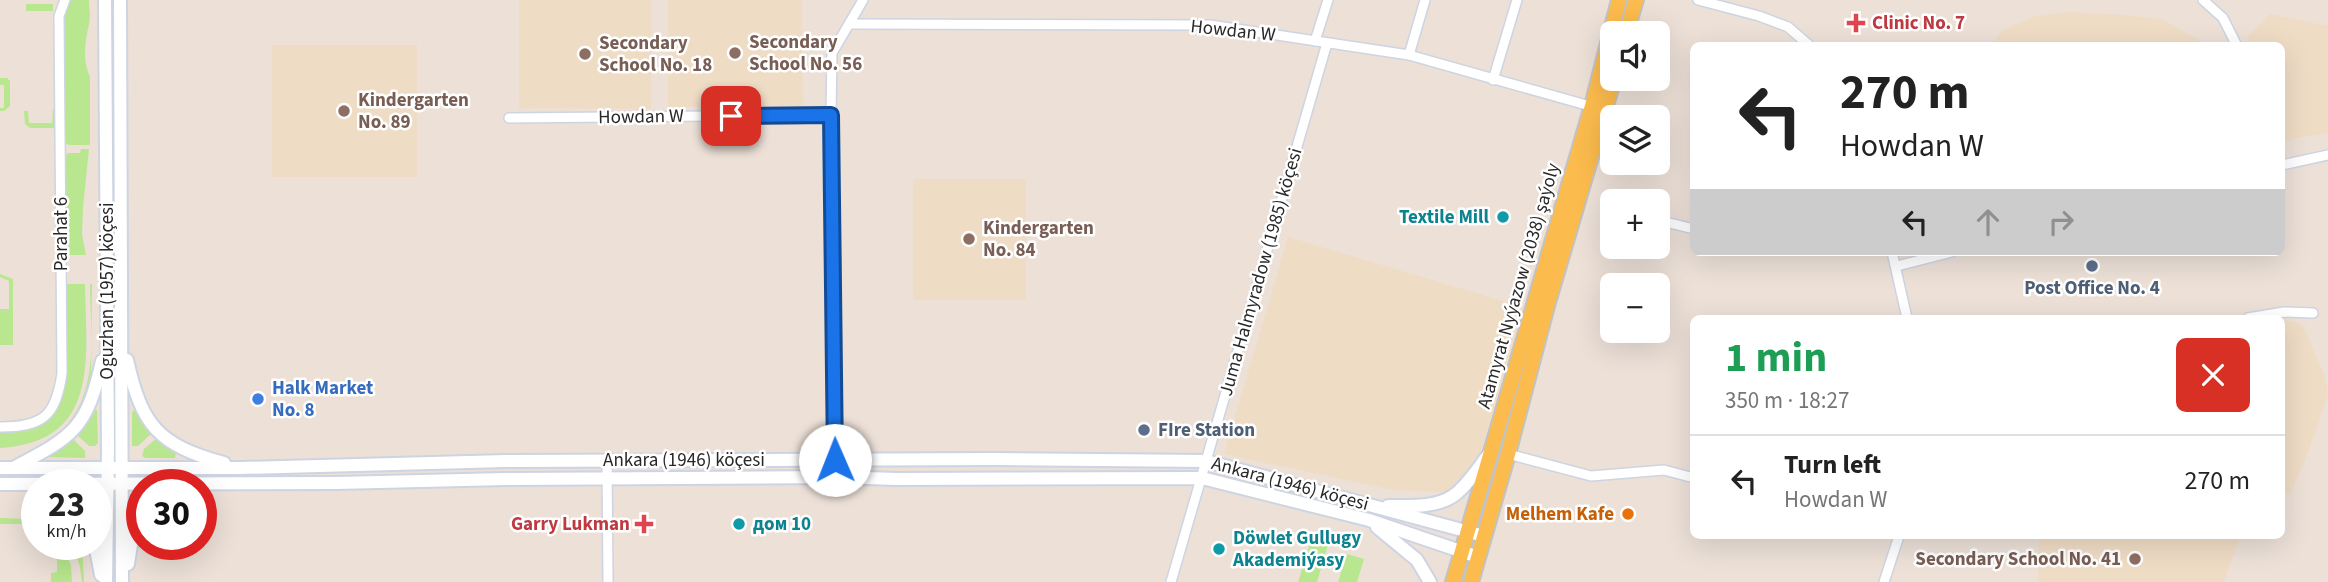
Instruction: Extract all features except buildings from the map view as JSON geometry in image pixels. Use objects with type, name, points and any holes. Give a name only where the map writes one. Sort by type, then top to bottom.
[{"type":"main road","name":"Oguzhan (1957) köçesi","points":[[105,0],[108,468]]},
{"type":"main road","name":"Oguzhan (1957) köçesi","points":[[120,0],[123,582]]},
{"type":"main road","name":"Atamyrat Nyýazow (2038) şaýoly","points":[[1471,582],[1508,454],[1598,108],[1619,0]]},
{"type":"main road","points":[[1630,21],[1636,0]]},
{"type":"main road","name":"Atamyrat Nyýazow (2038) şaýoly","points":[[1453,582],[1598,108],[1607,91]]},
{"type":"main road","points":[[7,468],[59,443],[77,427],[95,392],[107,340]]},
{"type":"main road","points":[[122,340],[139,405],[152,425],[170,442],[185,451],[241,468]]},
{"type":"main road","points":[[1372,506],[1416,506],[1453,496],[1492,451]]},
{"type":"main road","name":"Ankara (1946) köçesi","points":[[7,468],[241,468],[607,461],[1206,461],[1484,536]]},
{"type":"main road","name":"Ankara (1946) köçesi","points":[[217,484],[835,477],[1202,478],[1369,520],[1478,556]]},
{"type":"main road","points":[[0,484],[21,484]]},
{"type":"main road","points":[[15,484],[21,486]]},
{"type":"main road","name":"Ankara (1946) köçesi","points":[[112,484],[126,484]]},
{"type":"main road","points":[[1369,520],[1418,560],[1430,582]]},
{"type":"main road","points":[[99,560],[104,582]]},
{"type":"main road","name":"Oguzhan (1957) köçesi","points":[[104,582],[105,560]]},
{"type":"main road","points":[[123,582],[127,560]]},
{"type":"street","name":"Parahat 6","points":[[0,427],[28,426],[43,418],[54,403],[62,373],[60,16],[65,0]]},
{"type":"street","points":[[835,477],[832,53],[863,0]]},
{"type":"street","points":[[1315,41],[1328,0]]},
{"type":"street","points":[[1409,55],[1425,0]]},
{"type":"street","points":[[1493,80],[1517,0]]},
{"type":"street","points":[[1698,0],[1759,16],[1788,27],[1805,42]]},
{"type":"street","points":[[2203,0],[2223,18],[2235,42]]},
{"type":"street","name":"Howdan W","points":[[850,24],[1210,25],[1409,55],[1598,108]]},
{"type":"street","name":"Juma Halmyradow (1985) köçesi","points":[[1171,582],[1327,43]]},
{"type":"street","name":"Howdan W","points":[[509,118],[831,115]]},
{"type":"street","points":[[2285,164],[2328,155]]},
{"type":"street","points":[[1670,223],[1690,228]]},
{"type":"street","points":[[1894,256],[1906,315]]},
{"type":"street","points":[[1897,265],[1935,256]]},
{"type":"street","points":[[2266,315],[2284,312],[2313,313]]},
{"type":"street","points":[[1508,454],[1591,476],[1664,470],[1690,477]]},
{"type":"street","points":[[607,461],[608,582]]},
{"type":"street","points":[[1884,582],[1898,539]]},
{"type":"shaded area","name":"Secondary School No. 18","points":[[519,0],[651,0],[651,109],[519,108]]},
{"type":"shaded area","name":"Secondary School No. 56","points":[[668,0],[802,0],[803,106],[668,107]]},
{"type":"shaded area","points":[[2068,12],[2162,19],[2202,42],[1993,42],[2002,31],[2033,17]]},
{"type":"shaded area","points":[[2270,14],[2328,26],[2328,133],[2285,141],[2285,42],[2248,42],[2248,36]]},
{"type":"shaded area","name":"Kindergarten No. 89","points":[[272,45],[417,45],[417,177],[272,177]]},
{"type":"shaded area","name":"Kindergarten No. 84","points":[[913,179],[1026,179],[1026,300],[913,300]]},
{"type":"shaded area","points":[[1288,237],[1523,307],[1479,458],[1446,492],[1393,490],[1224,454]]},
{"type":"shaded area","points":[[2285,320],[2296,322],[2304,328],[2324,374],[2328,395],[2290,495],[2285,492]]},
{"type":"shaded area","name":"Secondary School No. 41","points":[[2039,539],[2239,539],[2224,582],[2038,582]]},
{"type":"green space","points":[[69,0],[89,0],[90,18],[85,50],[90,77],[90,145],[68,145],[64,141],[63,23]]},
{"type":"green space","points":[[26,4],[53,4],[53,11],[26,11]]},
{"type":"green space","points":[[0,78],[10,81],[10,106],[4,111],[0,111],[0,108],[4,108],[4,85],[0,85]]},
{"type":"green space","points":[[53,109],[58,109],[58,126],[55,128],[30,128],[25,124],[24,111],[28,111],[29,123],[52,123]]},
{"type":"green space","points":[[81,149],[89,149],[82,234],[86,255],[66,255],[64,157],[68,153],[80,153]]},
{"type":"green space","points":[[0,274],[13,279],[13,345],[0,345],[0,309],[9,309],[9,281],[0,277]]},
{"type":"green space","points":[[66,284],[85,284],[85,367],[81,392],[72,413],[56,430],[33,442],[0,448],[0,431],[33,429],[45,423],[60,403],[66,378]]},
{"type":"green space","points":[[90,284],[91,381],[82,407],[69,426],[67,425],[85,393],[89,375]]},
{"type":"green space","points":[[95,410],[98,443],[89,446],[77,435]]},
{"type":"green space","points":[[134,410],[151,434],[138,446],[132,446]]},
{"type":"green space","points":[[73,439],[85,451],[85,458],[49,457]]},
{"type":"green space","points":[[156,439],[176,453],[175,458],[142,456],[144,449]]},
{"type":"green space","points":[[0,518],[21,519],[21,524],[0,524]]},
{"type":"green space","points":[[1311,540],[1328,545],[1317,582],[1298,582]]},
{"type":"green space","points":[[1347,554],[1364,559],[1357,582],[1338,582]]},
{"type":"green space","points":[[57,560],[68,560],[72,582],[51,582],[51,573],[57,572]]},
{"type":"green space","points":[[78,560],[83,560],[84,582],[82,582]]},
{"type":"place","name":"Clinic No. 7","points":[[1856,23]]},
{"type":"place","name":"Secondary School No. 56","points":[[735,53]]},
{"type":"place","name":"Secondary School No. 18","points":[[585,54]]},
{"type":"place","name":"Kindergarten No. 89","points":[[344,111]]},
{"type":"place","name":"Textile Mill","points":[[1503,217]]},
{"type":"place","name":"Kindergarten No. 84","points":[[969,239]]},
{"type":"place","name":"Post Office No. 4","points":[[2092,266]]},
{"type":"place","name":"Halk Market No. 8","points":[[258,399]]},
{"type":"place","name":"FIre Station","points":[[1144,430]]},
{"type":"place","name":"Melhem Kafe","points":[[1628,514]]},
{"type":"place","name":"Garry Lukman","points":[[644,524]]},
{"type":"place","name":"дом 10","points":[[739,524]]},
{"type":"place","name":"Döwlet Gullugy Akademiýasy","points":[[1219,549]]},
{"type":"place","name":"Secondary School No. 41","points":[[2135,559]]},
{"type":"route","points":[[731,116],[831,115],[835,460]]}]
